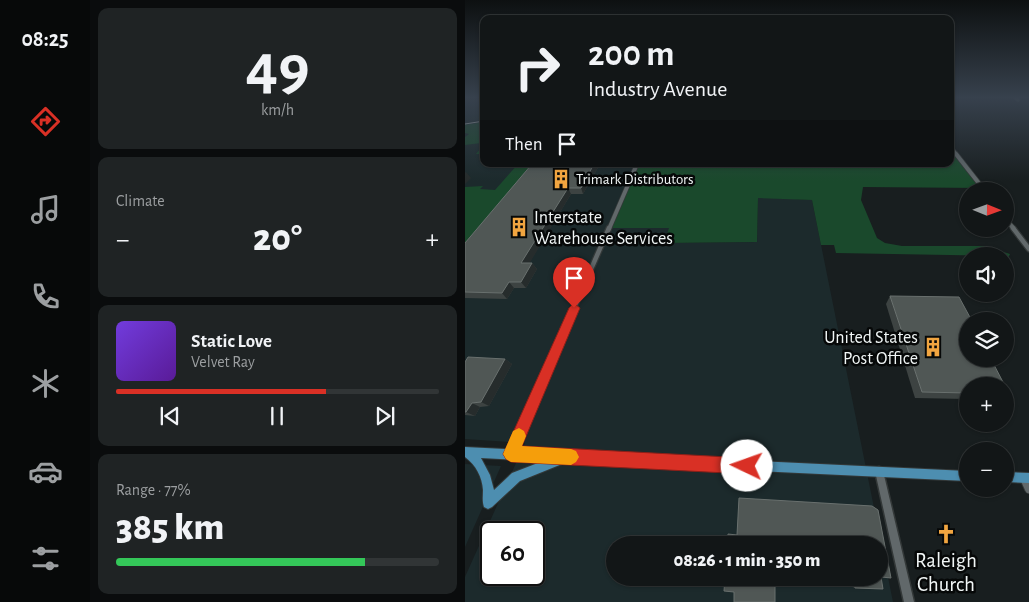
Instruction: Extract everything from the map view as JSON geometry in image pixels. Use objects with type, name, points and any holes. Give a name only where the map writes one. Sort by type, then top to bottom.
[{"type":"main road","points":[[467,452],[959,476]]},
{"type":"main road","points":[[467,452],[477,460],[485,472],[488,485],[488,504],[516,477],[568,457]]},
{"type":"main road","points":[[1014,477],[1027,478]]},
{"type":"street","points":[[954,151],[978,182]]},
{"type":"street","points":[[511,454],[636,167]]},
{"type":"street","points":[[1014,230],[1029,249]]},
{"type":"street","points":[[879,471],[909,602]]},
{"type":"street","points":[[1027,478],[1029,489]]},
{"type":"shaded area","points":[[465,125],[480,125],[480,167],[636,167],[610,228],[670,228],[664,243],[757,242],[758,197],[812,200],[880,536],[606,536],[606,586],[888,586],[888,577],[893,602],[465,602],[465,577],[480,544],[480,586],[545,586],[545,521],[490,521],[525,443],[465,439]]},
{"type":"shaded area","points":[[465,464],[501,466],[465,547]]},
{"type":"green space","points":[[465,125],[480,125],[480,143],[465,145],[465,137],[469,134],[465,133]]},
{"type":"green space","points":[[954,151],[978,182],[959,182],[959,188],[863,187],[861,200],[877,238],[885,243],[902,246],[987,247],[959,247],[959,255],[836,253],[834,245],[821,245],[812,200],[758,198],[757,242],[664,243],[669,228],[609,228],[636,167],[954,167]]},
{"type":"green space","points":[[515,167],[530,167],[518,180],[511,198],[465,256],[465,187],[483,186],[480,189],[495,190]]},
{"type":"building","name":"Interstate Warehouse Services","points":[[529,167],[592,167],[581,188],[568,188],[521,263],[532,263],[521,282],[509,282],[502,293],[465,292],[465,243]]},
{"type":"building","name":"United States Post Office","points":[[890,296],[959,297],[959,302],[962,302],[967,312],[959,312],[959,367],[995,367],[1000,377],[959,377],[959,393],[922,392]]},
{"type":"building","points":[[468,357],[505,359],[481,402],[472,403],[465,412],[465,362]]},
{"type":"building","points":[[739,498],[872,506],[878,510],[883,536],[728,536],[728,534],[737,535]]},
{"type":"building","points":[[888,562],[891,578],[888,578]]},
{"type":"building","points":[[724,586],[775,586],[775,602],[734,602],[734,592],[724,591]]},
{"type":"building","points":[[855,586],[882,586],[883,589],[855,588]]},
{"type":"slow traffic","points":[[519,436],[511,454],[571,457]]},
{"type":"place","name":"Trimark Distributors","points":[[561,179]]},
{"type":"place","name":"Interstate Warehouse Services","points":[[519,227]]},
{"type":"place","name":"United States Post Office","points":[[933,347]]},
{"type":"place","name":"Raleigh Church","points":[[946,534]]},
{"type":"route","points":[[574,308],[511,454],[747,466]]}]
